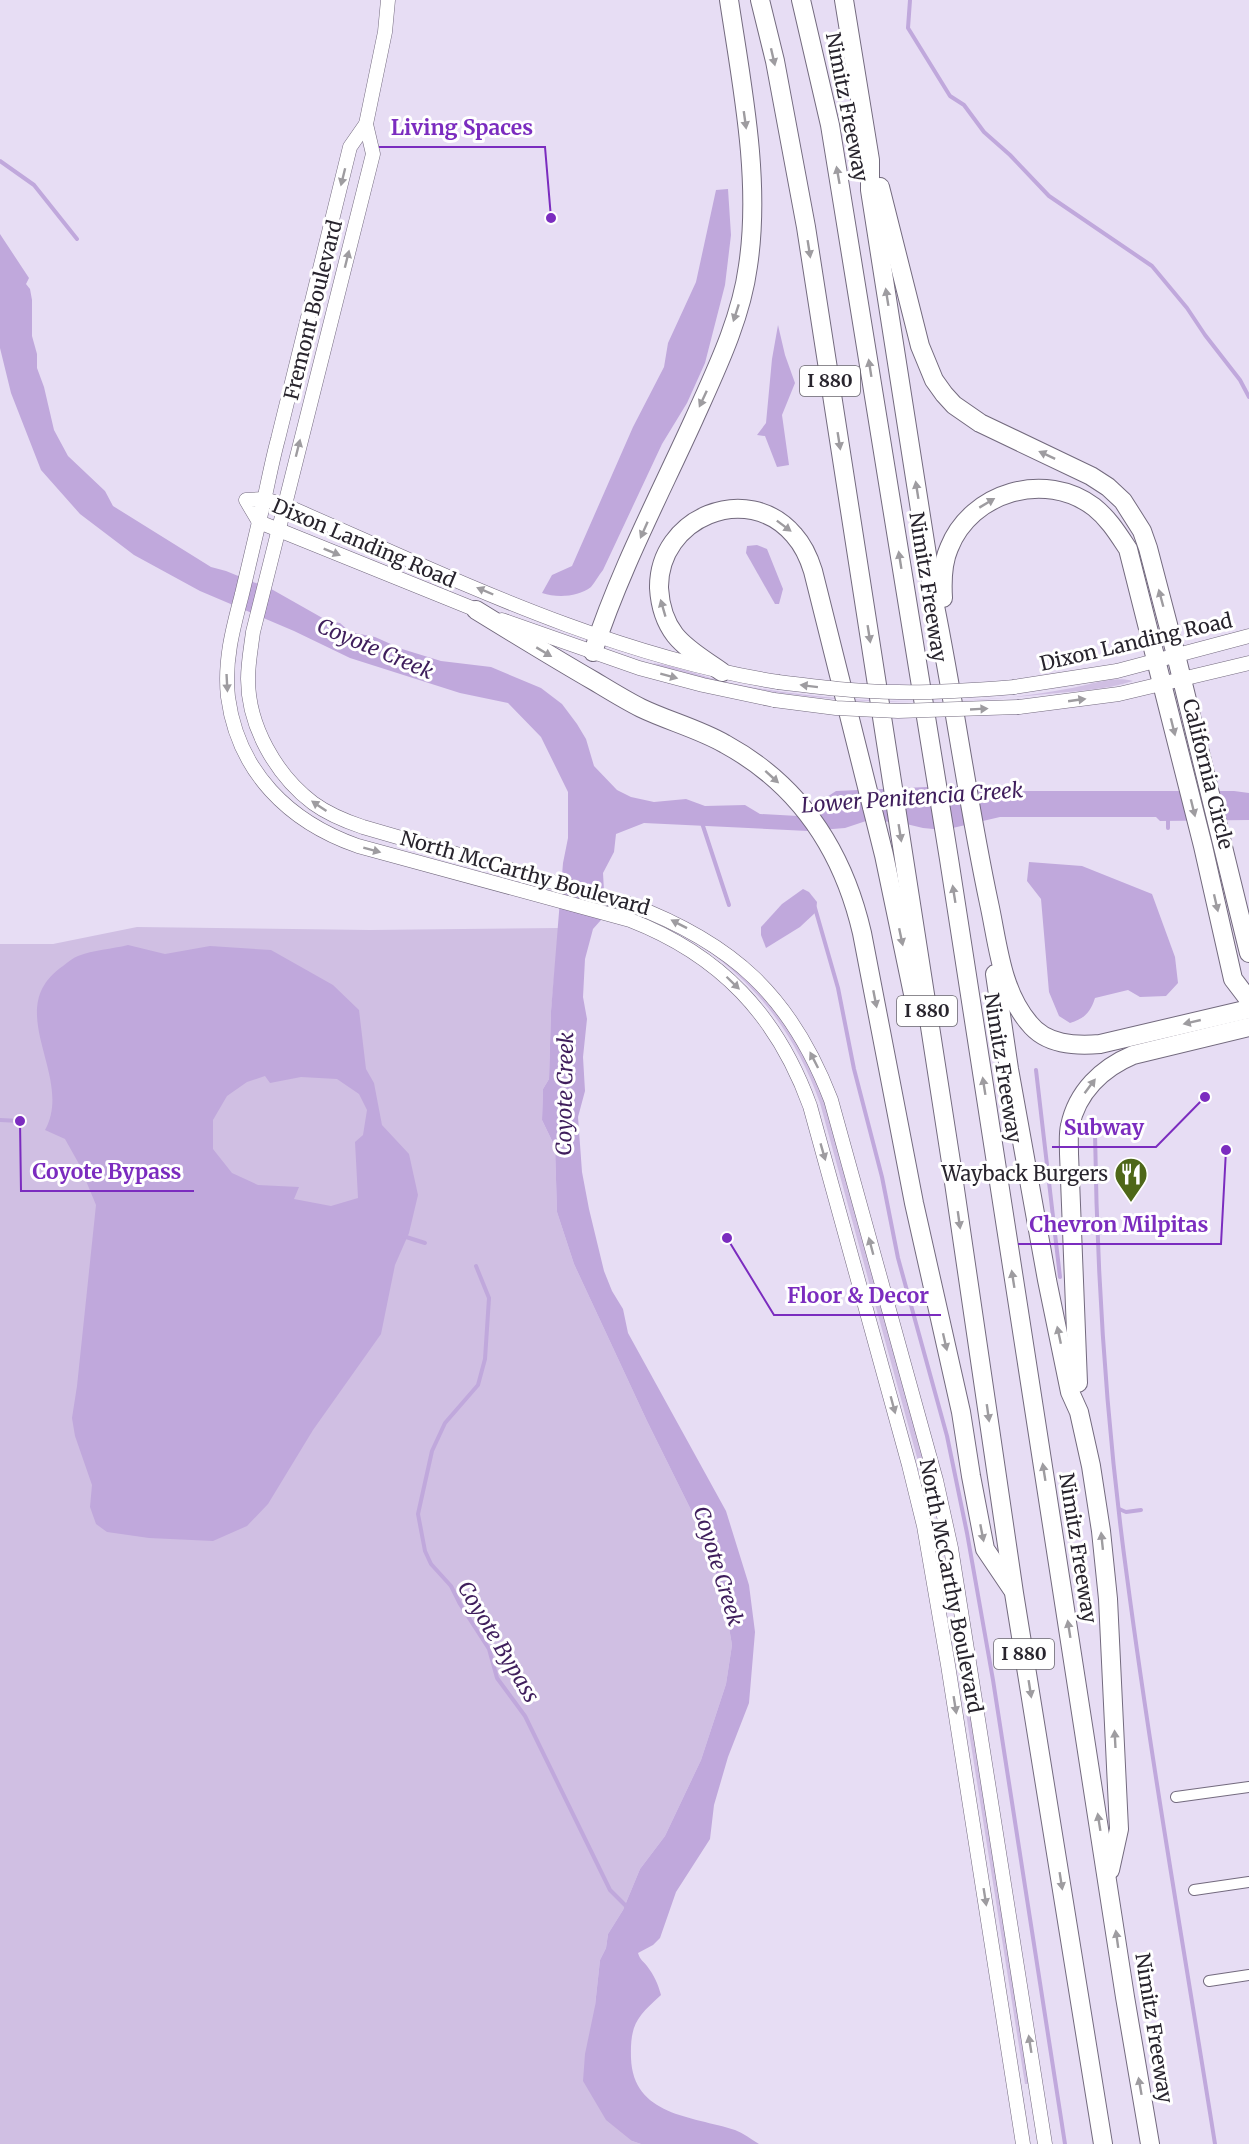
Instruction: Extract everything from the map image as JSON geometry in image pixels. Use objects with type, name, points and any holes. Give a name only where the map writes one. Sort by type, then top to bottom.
[{"type":"highway","points":[[596,644],[624,575],[712,380],[744,289],[752,234],[752,182],[729,0]]},
{"type":"highway","name":"I 880","points":[[760,0],[777,73],[806,227],[951,1162],[1014,1593],[1103,2144]]},
{"type":"highway","name":"Nimitz Freeway","points":[[801,0],[830,125],[949,859],[1125,1997],[1150,2144]]},
{"type":"highway","points":[[843,0],[870,160],[872,202],[935,606],[949,671],[962,764],[979,859],[1005,980],[1014,1004],[1030,1026],[1050,1039],[1076,1046],[1100,1044],[1249,1009]]},
{"type":"highway","name":"California Circle","points":[[870,160],[881,189],[920,346],[934,380],[954,405],[966,415],[1091,476],[1108,487],[1122,501],[1142,531],[1176,655],[1249,953]]},
{"type":"highway","name":"California Circle","points":[[949,671],[942,587],[945,560],[949,547],[961,527],[977,509],[1005,494],[1035,489],[1051,490],[1080,499],[1092,506],[1114,527],[1128,549],[1203,846],[1233,979],[1249,1000]]},
{"type":"highway","points":[[722,672],[684,645],[667,622],[659,596],[660,569],[672,543],[692,523],[717,511],[745,509],[772,517],[784,525],[794,534],[809,559],[885,860],[951,1162]]},
{"type":"highway","points":[[476,610],[641,708],[724,743],[761,767],[791,794],[820,829],[840,863],[855,901],[912,1194],[962,1412],[985,1549],[1014,1593]]},
{"type":"highway","points":[[979,859],[1009,1069],[1070,1392],[1079,1412]]},
{"type":"highway","points":[[1108,1880],[1119,1829],[1108,1599],[1091,1466],[1079,1412],[1069,1154],[1070,1126],[1079,1101],[1094,1079],[1116,1062],[1133,1055],[1249,1027]]},
{"type":"main road","name":"Fremont Boulevard","points":[[264,499],[350,147],[366,124],[385,32],[388,0]]},
{"type":"main road","name":"Fremont Boulevard","points":[[284,505],[373,154],[366,124]]},
{"type":"main road","name":"Dixon Landing Road","points":[[1249,636],[1105,673],[1014,687],[953,692],[897,692],[834,689],[778,682],[596,644],[476,610],[259,522],[246,500],[264,499],[284,505],[528,610],[596,644],[660,674],[774,700],[836,708],[898,711],[1019,707],[1119,694],[1249,663]]},
{"type":"main road","name":"North McCarthy Boulevard","points":[[284,505],[253,632],[249,688],[253,712],[265,746],[298,789],[313,803],[345,821],[629,904],[681,925],[728,954],[771,995],[801,1036],[815,1062],[831,1100],[936,1480],[948,1537],[990,1787],[1045,2144]]},
{"type":"main road","name":"North McCarthy Boulevard","points":[[259,522],[227,663],[228,699],[246,755],[256,772],[284,804],[302,819],[337,839],[630,920],[684,945],[717,968],[757,1008],[788,1055],[810,1106],[915,1485],[924,1526],[1023,2144]]},
{"type":"main road","points":[[337,839],[345,821]]},
{"type":"main road","points":[[878,1349],[898,1342]]},
{"type":"main road","points":[[968,1791],[990,1787]]},
{"type":"main road","points":[[1017,2105],[1039,2102]]},
{"type":"street","points":[[1176,1797],[1249,1787]]},
{"type":"street","points":[[1194,1890],[1249,1882]]},
{"type":"street","points":[[1209,1981],[1249,1975]]},
{"type":"shaded area","points":[[652,663],[729,683],[805,695],[864,700],[779,693],[695,677]]},
{"type":"shaded area","points":[[1109,680],[1133,681],[1090,690],[1004,698],[1074,688]]},
{"type":"shaded area","points":[[526,880],[634,911],[697,940],[751,981],[784,1018],[821,1084],[937,1502],[930,1505],[820,1103],[807,1070],[790,1040],[750,987],[698,944],[668,927],[635,913],[524,882]]},
{"type":"shaded area","points":[[137,927],[370,930],[559,928],[551,1011],[549,1079],[543,1089],[542,1120],[555,1147],[557,1212],[574,1264],[691,1510],[723,1592],[732,1645],[726,1684],[701,1760],[665,1836],[640,1869],[623,1910],[608,1934],[606,1948],[600,1960],[595,2006],[632,2141],[641,2144],[0,2144],[0,944],[53,944]]},
{"type":"shaded area","points":[[964,1661],[1029,2084],[1025,2084],[958,1663]]},
{"type":"water","points":[[728,189],[731,235],[725,285],[705,363],[687,403],[662,444],[603,570],[591,587],[574,595],[554,596],[542,593],[552,575],[572,566],[633,427],[664,367],[668,343],[696,282],[716,190]]},
{"type":"water","points":[[0,234],[29,278],[26,284],[30,289],[32,300],[32,336],[37,354],[37,368],[54,430],[68,456],[105,491],[113,506],[211,567],[273,590],[326,620],[340,623],[350,632],[375,637],[402,649],[441,661],[491,667],[541,688],[562,704],[577,724],[586,739],[594,766],[617,790],[631,797],[654,802],[686,799],[705,806],[745,805],[760,814],[798,816],[836,791],[950,786],[1015,791],[1234,791],[1249,793],[1249,820],[1160,821],[1156,817],[1000,817],[944,830],[898,822],[866,821],[845,828],[808,831],[644,823],[616,834],[614,852],[603,873],[605,909],[601,920],[593,929],[585,959],[583,997],[587,1019],[583,1057],[585,1091],[578,1117],[582,1172],[604,1271],[623,1309],[628,1333],[726,1511],[749,1585],[755,1632],[749,1703],[728,1757],[714,1805],[710,1839],[676,1892],[660,1938],[653,1945],[638,1953],[654,1976],[661,1995],[646,2009],[637,2022],[632,2037],[631,2058],[634,2077],[642,2092],[653,2103],[684,2116],[735,2130],[759,2144],[641,2144],[632,2141],[606,2120],[583,2081],[600,1960],[606,1948],[608,1934],[623,1910],[640,1869],[665,1836],[701,1760],[726,1684],[732,1645],[723,1592],[691,1510],[574,1264],[557,1212],[555,1147],[542,1120],[543,1089],[549,1079],[551,1011],[563,863],[568,838],[568,792],[541,737],[508,703],[460,693],[350,658],[294,631],[200,591],[134,555],[80,514],[41,470],[11,393],[0,348]]},
{"type":"water","points":[[778,325],[795,383],[782,415],[789,465],[777,467],[765,436],[757,435],[766,423],[772,359]]},
{"type":"water","points":[[757,545],[767,549],[783,589],[779,604],[775,604],[746,553],[747,546]]},
{"type":"water","points":[[1029,862],[1082,866],[1152,894],[1175,957],[1178,983],[1166,996],[1140,997],[1128,990],[1095,998],[1086,1014],[1070,1023],[1059,1016],[1049,992],[1041,899],[1027,881]]},
{"type":"water","points":[[803,889],[809,892],[817,902],[816,912],[800,927],[766,948],[761,935],[761,927],[782,904]]},
{"type":"water","points":[[128,945],[165,954],[210,946],[271,950],[333,985],[359,1010],[366,1069],[374,1083],[382,1125],[409,1154],[418,1195],[409,1233],[395,1265],[381,1334],[313,1430],[268,1504],[247,1526],[213,1541],[149,1538],[107,1532],[96,1524],[90,1507],[92,1485],[75,1436],[72,1418],[96,1205],[79,1164],[65,1139],[45,1130],[52,1109],[52,1088],[38,1023],[38,1002],[45,983],[72,959],[90,952]],"holes":[[[265,1076],[270,1083],[301,1077],[337,1079],[359,1094],[367,1110],[363,1135],[355,1142],[358,1198],[331,1206],[294,1199],[299,1187],[258,1185],[232,1173],[213,1149],[213,1120],[227,1096],[247,1082]]]},
{"type":"waterway","points":[[910,0],[908,28],[950,96],[964,105],[984,132],[1010,155],[1049,196],[1152,266],[1187,308],[1240,380],[1249,397]]},
{"type":"waterway","points":[[0,161],[34,185],[77,239]]},
{"type":"waterway","points":[[1168,817],[1168,828]]},
{"type":"waterway","points":[[702,823],[729,905]]},
{"type":"waterway","points":[[815,908],[838,988],[854,1069],[882,1177],[898,1258],[947,1436],[967,1533],[993,1680],[1065,2144]]},
{"type":"waterway","points":[[1036,1070],[1060,1277]]},
{"type":"waterway","name":"Coyote Bypass","points":[[0,1120],[20,1121]]},
{"type":"waterway","points":[[1095,1133],[1104,1356],[1120,1522],[1147,1719],[1215,2144]]},
{"type":"waterway","name":"Coyote Bypass","points":[[403,1236],[425,1243]]},
{"type":"waterway","name":"Coyote Bypass","points":[[476,1266],[489,1298],[485,1359],[478,1385],[445,1423],[432,1451],[418,1514],[425,1551],[431,1564],[451,1586],[489,1649],[497,1678],[525,1716],[610,1890],[627,1907]]},
{"type":"waterway","points":[[1119,1509],[1126,1512],[1141,1510]]},
{"type":"place","name":"Living Spaces","points":[[551,218]]},
{"type":"place","name":"Subway","points":[[1205,1097]]},
{"type":"place","name":"Coyote Bypass","points":[[20,1121]]},
{"type":"place","name":"Chevron Milpitas","points":[[1226,1150]]},
{"type":"place","name":"Wayback Burgers","points":[[1131,1203]]},
{"type":"place","name":"Floor & Decor","points":[[727,1238]]},
{"type":"water label","name":"Coyote Creek","points":[[375,649]]},
{"type":"water label","name":"Lower Penitencia Creek","points":[[912,798]]},
{"type":"water label","name":"Coyote Creek","points":[[565,1094]]},
{"type":"water label","name":"Coyote Creek","points":[[718,1566]]}]
